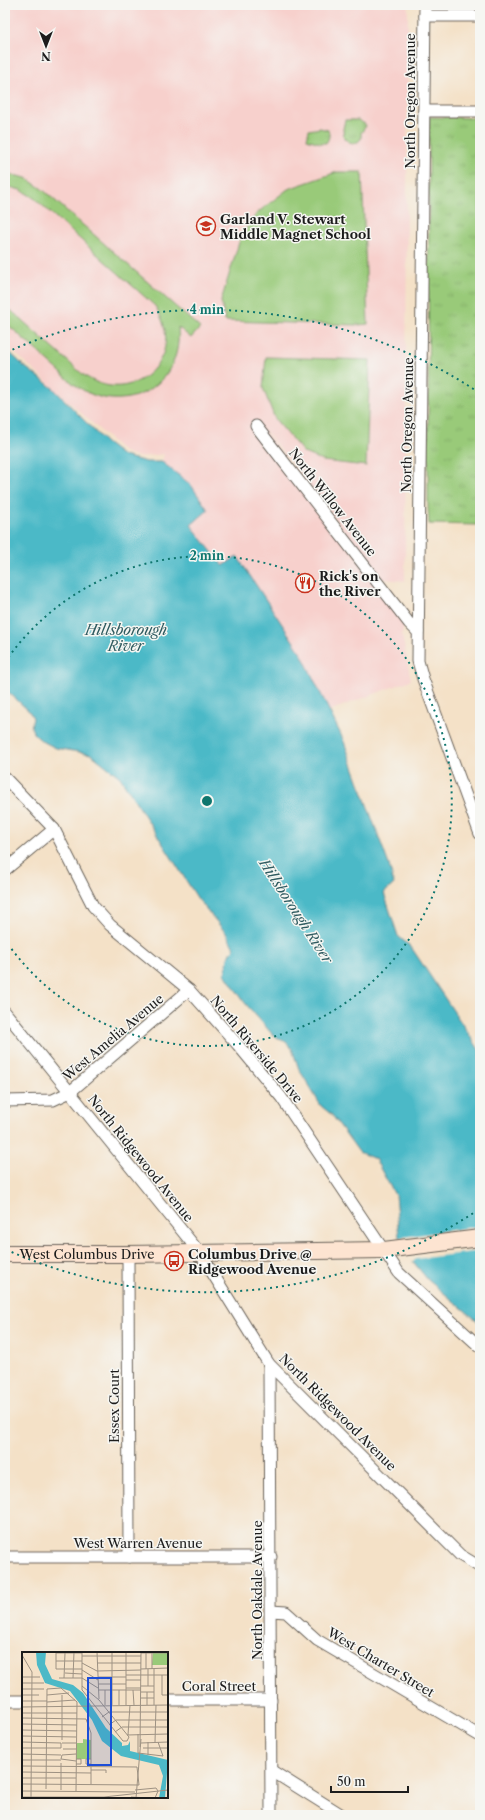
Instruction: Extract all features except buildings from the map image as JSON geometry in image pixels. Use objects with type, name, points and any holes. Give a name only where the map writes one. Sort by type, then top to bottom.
[{"type":"main road","name":"West Columbus Drive","points":[[5,1254],[128,1254],[384,1250],[480,1238]]},
{"type":"street","points":[[425,10],[480,16]]},
{"type":"street","name":"North Oregon Avenue","points":[[425,10],[418,661],[423,680],[480,834]]},
{"type":"street","points":[[424,111],[480,111]]},
{"type":"street","name":"North Willow Avenue","points":[[256,426],[409,623],[418,632]]},
{"type":"street","name":"North Riverside Drive","points":[[5,778],[54,829],[93,906],[110,925],[189,990],[281,1097],[399,1273],[480,1347]]},
{"type":"street","points":[[5,870],[54,829]]},
{"type":"street","name":"West Amelia Avenue","points":[[5,1101],[53,1100],[70,1092],[189,990]]},
{"type":"street","name":"North Ridgewood Avenue","points":[[5,1012],[200,1253],[270,1364],[460,1555],[480,1568]]},
{"type":"street","name":"Essex Court","points":[[128,1254],[129,1557]]},
{"type":"street","name":"North Oakdale Avenue","points":[[270,1364],[271,1815]]},
{"type":"street","name":"West Warren Avenue","points":[[5,1557],[271,1557]]},
{"type":"street","name":"West Charter Street","points":[[271,1611],[286,1612],[317,1640],[480,1736]]},
{"type":"street","name":"Coral Street","points":[[168,1700],[271,1700]]},
{"type":"street","points":[[5,1701],[22,1701]]},
{"type":"street","points":[[272,1771],[342,1815]]},
{"type":"shaded area","name":"Garland V. Stewart Middle Magnet School","points":[[5,5],[408,5],[405,581],[382,579],[258,421],[404,623],[402,635],[411,680],[329,711],[301,653],[237,556],[224,566],[191,525],[191,485],[162,462],[164,454],[139,457],[124,452],[5,344]]},
{"type":"green space","points":[[429,117],[480,118],[480,525],[429,524]]},
{"type":"green space","points":[[345,120],[358,120],[366,126],[361,133],[361,139],[355,143],[348,142],[344,138],[343,129]]},
{"type":"green space","points":[[320,128],[328,130],[329,137],[326,143],[320,143],[307,139],[309,130]]},
{"type":"green space","points":[[337,172],[362,172],[368,324],[358,325],[225,321],[221,301],[241,236],[257,213],[288,189]]},
{"type":"green space","points":[[5,173],[26,178],[42,189],[200,328],[191,338],[178,327],[177,351],[172,365],[163,378],[149,390],[131,398],[121,399],[101,398],[92,394],[78,387],[69,380],[5,322],[5,305],[82,374],[96,382],[115,386],[124,386],[133,383],[142,379],[149,373],[161,358],[164,351],[166,338],[164,325],[155,306],[34,198],[21,190],[5,186]]},
{"type":"green space","points":[[266,357],[370,360],[366,466],[323,461],[304,453],[275,419],[263,388]]},
{"type":"water","name":"Hillsborough River","points":[[5,348],[24,366],[54,389],[106,443],[123,456],[147,462],[162,462],[191,485],[208,510],[191,525],[223,566],[237,556],[301,653],[343,739],[389,865],[394,884],[384,893],[398,936],[411,947],[480,1051],[480,1323],[428,1280],[411,1259],[399,1237],[395,1195],[375,1159],[359,1152],[332,1115],[321,1106],[299,1069],[292,1049],[286,1042],[273,1035],[245,1003],[225,974],[228,958],[234,948],[226,933],[198,899],[120,777],[91,754],[56,748],[42,741],[34,734],[31,727],[33,718],[29,711],[5,689]]},
{"type":"pier","points":[[480,1226],[480,1251],[417,1259],[411,1262],[397,1238]]},
{"type":"place","name":"Garland V. Stewart Middle Magnet School","points":[[206,226]]},
{"type":"place","name":"Rick's on the River","points":[[305,583]]},
{"type":"place","name":"Columbus Drive @ Ridgewood Avenue","points":[[174,1261]]}]
